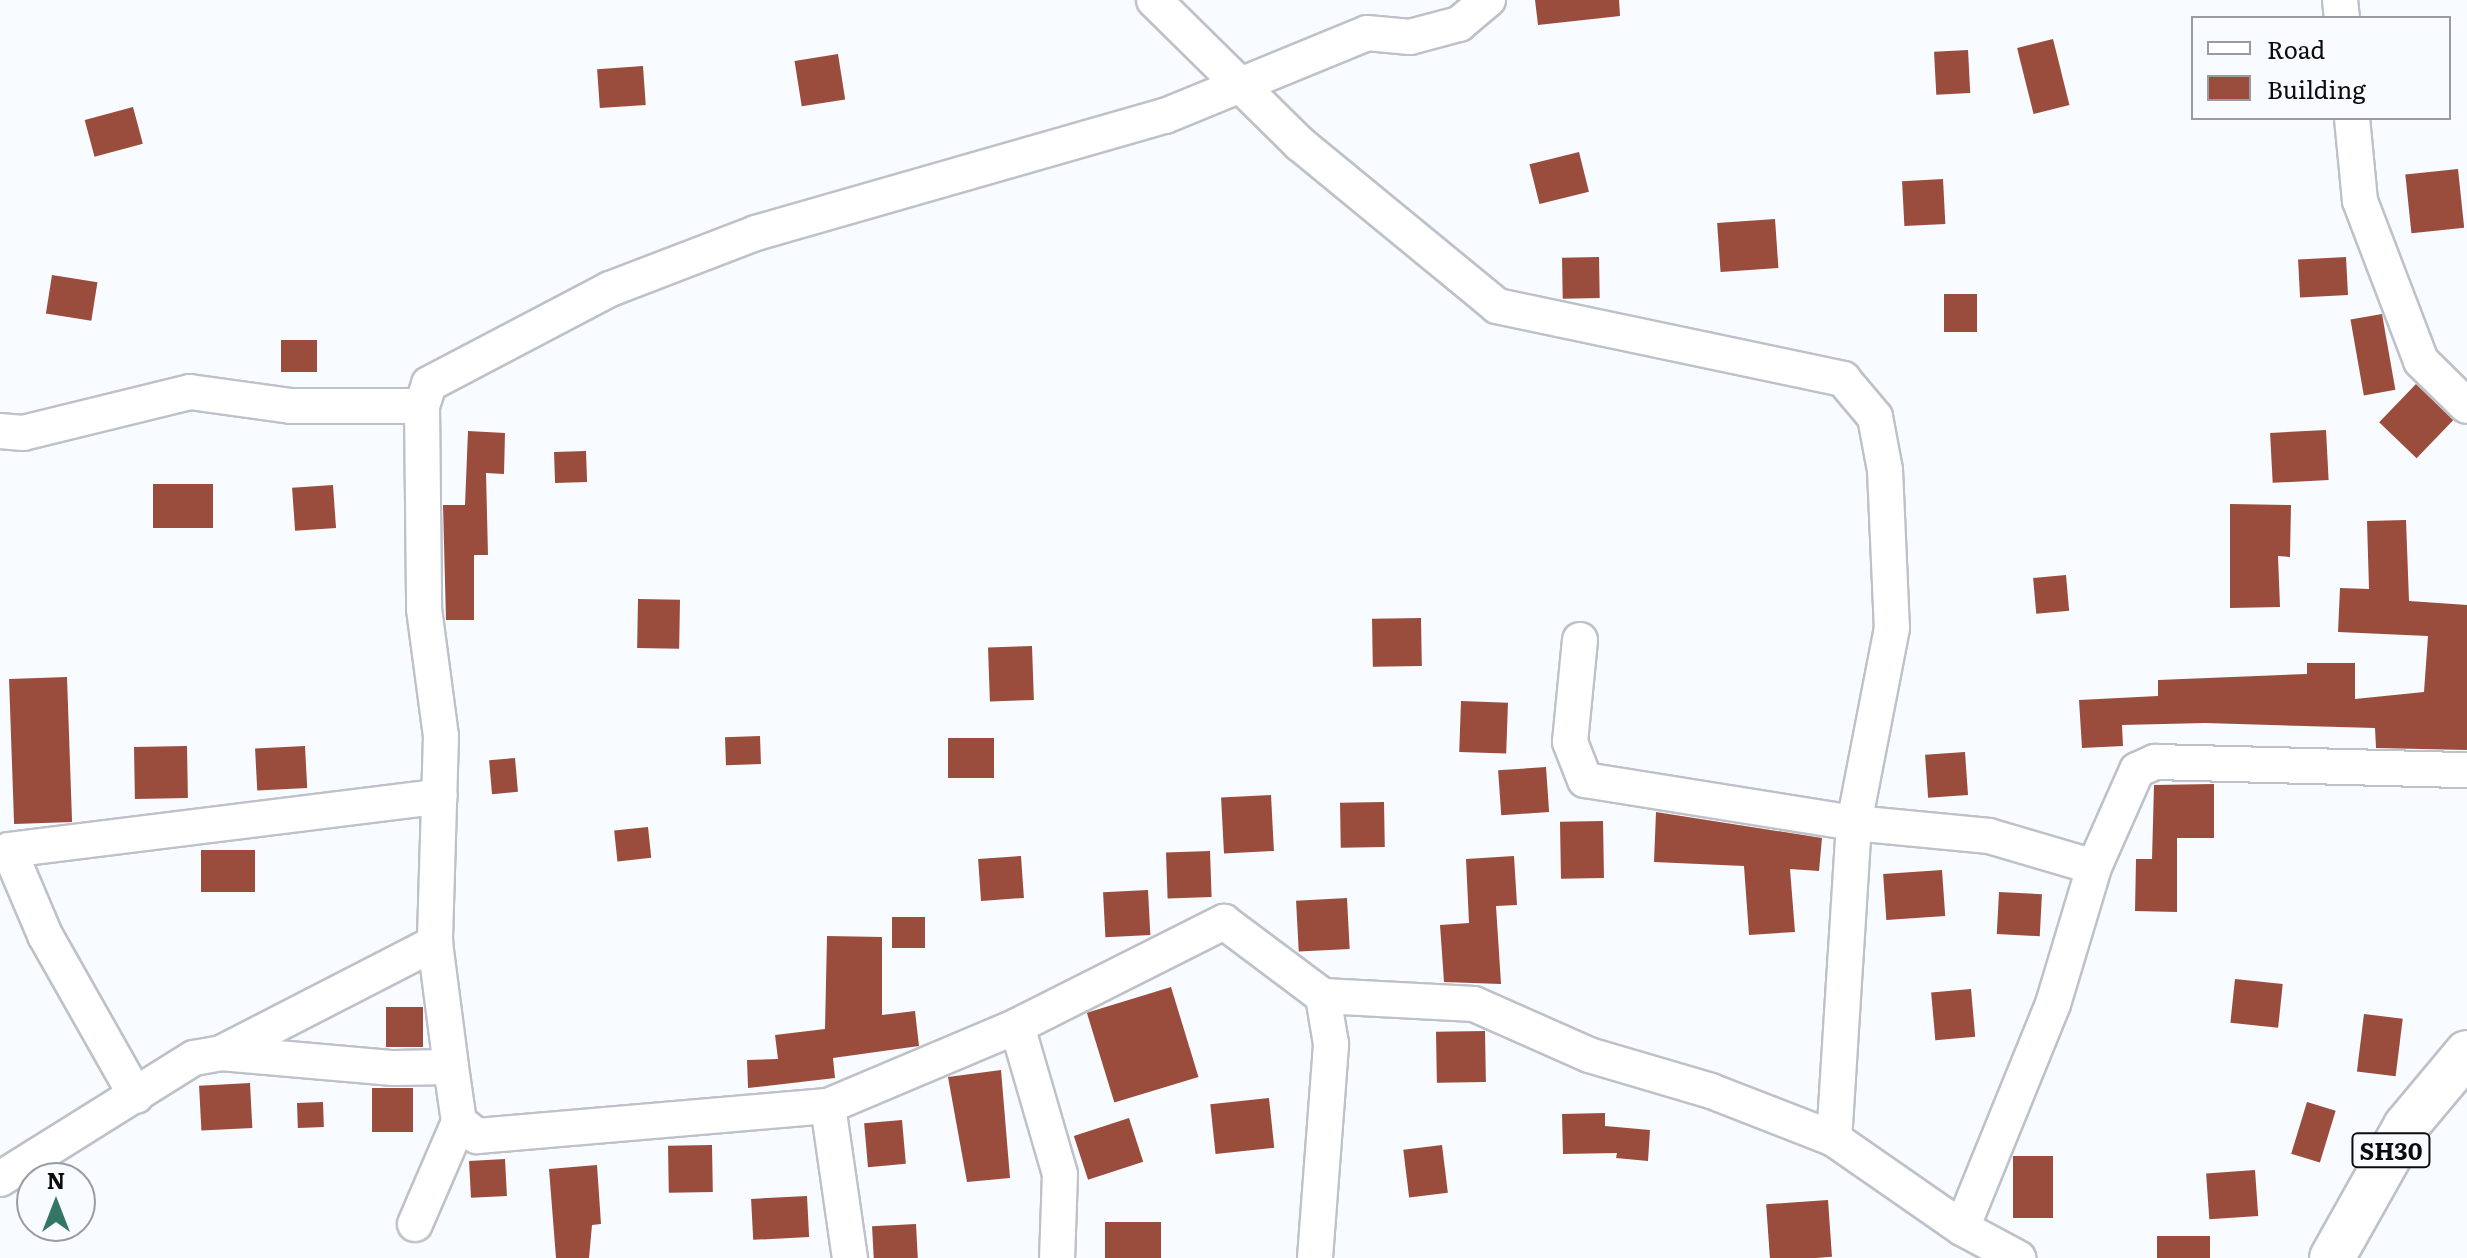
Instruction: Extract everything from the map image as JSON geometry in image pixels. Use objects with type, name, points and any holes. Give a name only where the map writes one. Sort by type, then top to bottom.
[{"type":"main road","name":"SH30","points":[[2332,1258],[2406,1126],[2467,1053]]},
{"type":"street","points":[[1154,0],[1300,144],[1497,306],[1748,354],[1843,379],[1875,417],[1885,470],[1892,628],[1854,823],[1834,1139]]},
{"type":"street","points":[[415,1224],[459,1122],[451,1067],[447,995],[435,943],[441,736],[424,609],[422,406],[429,384],[610,289],[756,233],[1150,121],[1367,33],[1410,37],[1459,24],[1488,0]]},
{"type":"street","points":[[2352,120],[2360,201],[2421,361],[2467,406]]},
{"type":"street","points":[[0,431],[23,433],[190,392],[291,406],[422,406]]},
{"type":"street","points":[[1580,640],[1570,742],[1585,780],[1854,823],[1989,836],[2094,867]]},
{"type":"street","points":[[1962,1228],[2053,1004],[2094,867],[2137,770],[2155,762],[2467,770]]},
{"type":"street","points":[[136,1096],[45,935],[9,850],[440,796]]},
{"type":"street","points":[[459,1122],[477,1136],[828,1106],[1017,1026],[1224,922],[1323,996],[1474,1004],[1589,1055],[1711,1091],[1834,1139],[1962,1228],[2018,1258]]},
{"type":"street","points":[[221,1053],[435,943]]},
{"type":"street","points":[[1315,1258],[1331,1044],[1323,996]]},
{"type":"street","points":[[1017,1026],[1060,1174],[1057,1258]]},
{"type":"street","points":[[0,1179],[194,1058],[221,1053],[393,1068],[451,1067]]},
{"type":"street","points":[[828,1106],[850,1258]]},
{"type":"building","points":[[1535,0],[1619,0],[1620,16],[1538,25]]},
{"type":"building","points":[[2053,39],[2069,105],[2034,114],[2017,48]]},
{"type":"building","points":[[1968,50],[1970,93],[1936,95],[1934,52]]},
{"type":"building","points":[[838,54],[845,99],[802,106],[795,61]]},
{"type":"building","points":[[643,66],[646,105],[600,108],[597,69]]},
{"type":"building","points":[[133,107],[143,144],[95,157],[85,120]]},
{"type":"building","points":[[1579,152],[1589,192],[1539,204],[1530,164]]},
{"type":"building","points":[[2458,169],[2464,228],[2411,233],[2405,175]]},
{"type":"building","points":[[1943,179],[1945,224],[1904,226],[1902,181]]},
{"type":"building","points":[[1775,219],[1778,268],[1721,272],[1717,223]]},
{"type":"building","points":[[1599,257],[1600,298],[1563,299],[1562,258]]},
{"type":"building","points":[[2346,257],[2348,295],[2300,297],[2298,260]]},
{"type":"building","points":[[52,275],[97,282],[91,321],[46,314]]},
{"type":"building","points":[[1944,294],[1977,294],[1977,332],[1944,332]]},
{"type":"building","points":[[2382,314],[2395,390],[2364,395],[2350,320]]},
{"type":"building","points":[[281,340],[317,340],[317,372],[281,372]]},
{"type":"building","points":[[2416,384],[2453,420],[2417,458],[2379,422]]},
{"type":"building","points":[[2326,430],[2329,480],[2273,483],[2270,433]]},
{"type":"building","points":[[468,431],[505,433],[504,474],[486,473],[488,555],[474,555],[474,620],[446,620],[443,505],[465,505]]},
{"type":"building","points":[[586,451],[587,482],[555,483],[554,452]]},
{"type":"building","points":[[153,484],[213,484],[213,528],[153,528]]},
{"type":"building","points":[[333,485],[336,528],[295,531],[292,488]]},
{"type":"building","points":[[2230,504],[2291,505],[2290,557],[2278,556],[2280,607],[2230,608]]},
{"type":"building","points":[[2406,520],[2409,601],[2467,605],[2467,750],[2376,748],[2375,728],[2205,723],[2122,725],[2123,746],[2082,748],[2079,700],[2158,696],[2158,680],[2307,674],[2307,663],[2355,663],[2355,699],[2424,692],[2428,636],[2338,632],[2340,588],[2369,589],[2367,521]]},
{"type":"building","points":[[2066,575],[2069,611],[2036,614],[2033,578]]},
{"type":"building","points":[[638,599],[680,600],[679,649],[637,648]]},
{"type":"building","points":[[1421,618],[1422,666],[1373,667],[1372,619]]},
{"type":"building","points":[[1032,646],[1034,700],[990,702],[988,648]]},
{"type":"building","points":[[67,677],[72,822],[14,824],[9,679]]},
{"type":"building","points":[[1461,701],[1508,703],[1506,754],[1459,752]]},
{"type":"building","points":[[760,736],[761,764],[726,765],[725,737]]},
{"type":"building","points":[[948,738],[994,738],[994,778],[948,778]]},
{"type":"building","points":[[187,746],[188,798],[135,799],[134,747]]},
{"type":"building","points":[[305,746],[307,788],[257,791],[255,749]]},
{"type":"building","points":[[1965,752],[1968,795],[1928,798],[1925,755]]},
{"type":"building","points":[[515,758],[518,792],[492,794],[489,760]]},
{"type":"building","points":[[1546,767],[1549,812],[1501,815],[1498,770]]},
{"type":"building","points":[[2214,784],[2214,838],[2177,838],[2177,912],[2135,911],[2136,859],[2152,859],[2154,785]]},
{"type":"building","points":[[1271,795],[1274,851],[1224,854],[1221,798]]},
{"type":"building","points":[[1384,802],[1385,847],[1341,848],[1340,803]]},
{"type":"building","points":[[1656,812],[1822,838],[1819,871],[1790,869],[1795,932],[1749,935],[1744,866],[1654,862]]},
{"type":"building","points":[[1603,821],[1604,878],[1561,879],[1560,822]]},
{"type":"building","points":[[648,827],[651,858],[617,861],[614,831]]},
{"type":"building","points":[[201,850],[255,850],[255,892],[201,892]]},
{"type":"building","points":[[1210,851],[1212,897],[1168,899],[1166,853]]},
{"type":"building","points":[[1021,856],[1024,898],[981,901],[978,859]]},
{"type":"building","points":[[1514,856],[1517,905],[1496,906],[1501,984],[1444,982],[1440,925],[1469,923],[1466,859]]},
{"type":"building","points":[[1942,870],[1945,916],[1886,920],[1883,874]]},
{"type":"building","points":[[1148,890],[1150,935],[1105,937],[1103,892]]},
{"type":"building","points":[[1999,892],[2042,894],[2040,936],[1997,934]]},
{"type":"building","points":[[1347,898],[1350,949],[1299,952],[1296,901]]},
{"type":"building","points":[[892,917],[925,917],[925,948],[892,948]]},
{"type":"building","points":[[827,936],[882,937],[882,1015],[915,1011],[919,1046],[833,1058],[835,1078],[748,1088],[747,1060],[778,1059],[775,1035],[825,1029]]},
{"type":"building","points":[[2235,979],[2283,984],[2278,1028],[2230,1023]]},
{"type":"building","points":[[1171,987],[1198,1077],[1114,1103],[1087,1013]]},
{"type":"building","points":[[1971,989],[1975,1037],[1935,1040],[1931,992]]},
{"type":"building","points":[[386,1007],[423,1007],[423,1047],[386,1047]]},
{"type":"building","points":[[2364,1014],[2403,1019],[2396,1076],[2357,1072]]},
{"type":"building","points":[[1485,1031],[1486,1082],[1437,1083],[1436,1032]]},
{"type":"building","points":[[1001,1070],[1010,1178],[967,1182],[948,1077]]},
{"type":"building","points":[[250,1083],[252,1128],[201,1131],[199,1086]]},
{"type":"building","points":[[372,1088],[413,1088],[413,1132],[372,1132]]},
{"type":"building","points":[[1269,1098],[1274,1148],[1216,1154],[1210,1104]]},
{"type":"building","points":[[323,1102],[324,1127],[298,1128],[297,1103]]},
{"type":"building","points":[[2307,1102],[2336,1111],[2320,1162],[2291,1154]]},
{"type":"building","points":[[1605,1113],[1605,1126],[1650,1130],[1648,1161],[1616,1158],[1617,1153],[1563,1154],[1562,1114]]},
{"type":"building","points":[[1129,1118],[1143,1162],[1088,1180],[1074,1136]]},
{"type":"building","points":[[902,1120],[906,1164],[868,1167],[864,1123]]},
{"type":"building","points":[[712,1145],[713,1192],[669,1193],[668,1146]]},
{"type":"building","points":[[1442,1145],[1448,1193],[1409,1197],[1403,1150]]},
{"type":"building","points":[[2013,1156],[2053,1156],[2053,1218],[2013,1218]]},
{"type":"building","points":[[505,1159],[507,1196],[471,1198],[469,1161]]},
{"type":"building","points":[[597,1165],[601,1224],[592,1225],[589,1258],[556,1258],[549,1169]]},
{"type":"building","points":[[2255,1170],[2258,1216],[2209,1219],[2206,1173]]},
{"type":"building","points":[[807,1196],[809,1237],[753,1240],[751,1199]]},
{"type":"building","points":[[1828,1200],[1832,1257],[1770,1258],[1766,1204]]},
{"type":"building","points":[[1105,1222],[1161,1222],[1161,1258],[1105,1258]]},
{"type":"building","points":[[916,1224],[918,1258],[874,1258],[872,1226]]},
{"type":"building","points":[[2157,1236],[2210,1236],[2210,1258],[2157,1258]]}]
